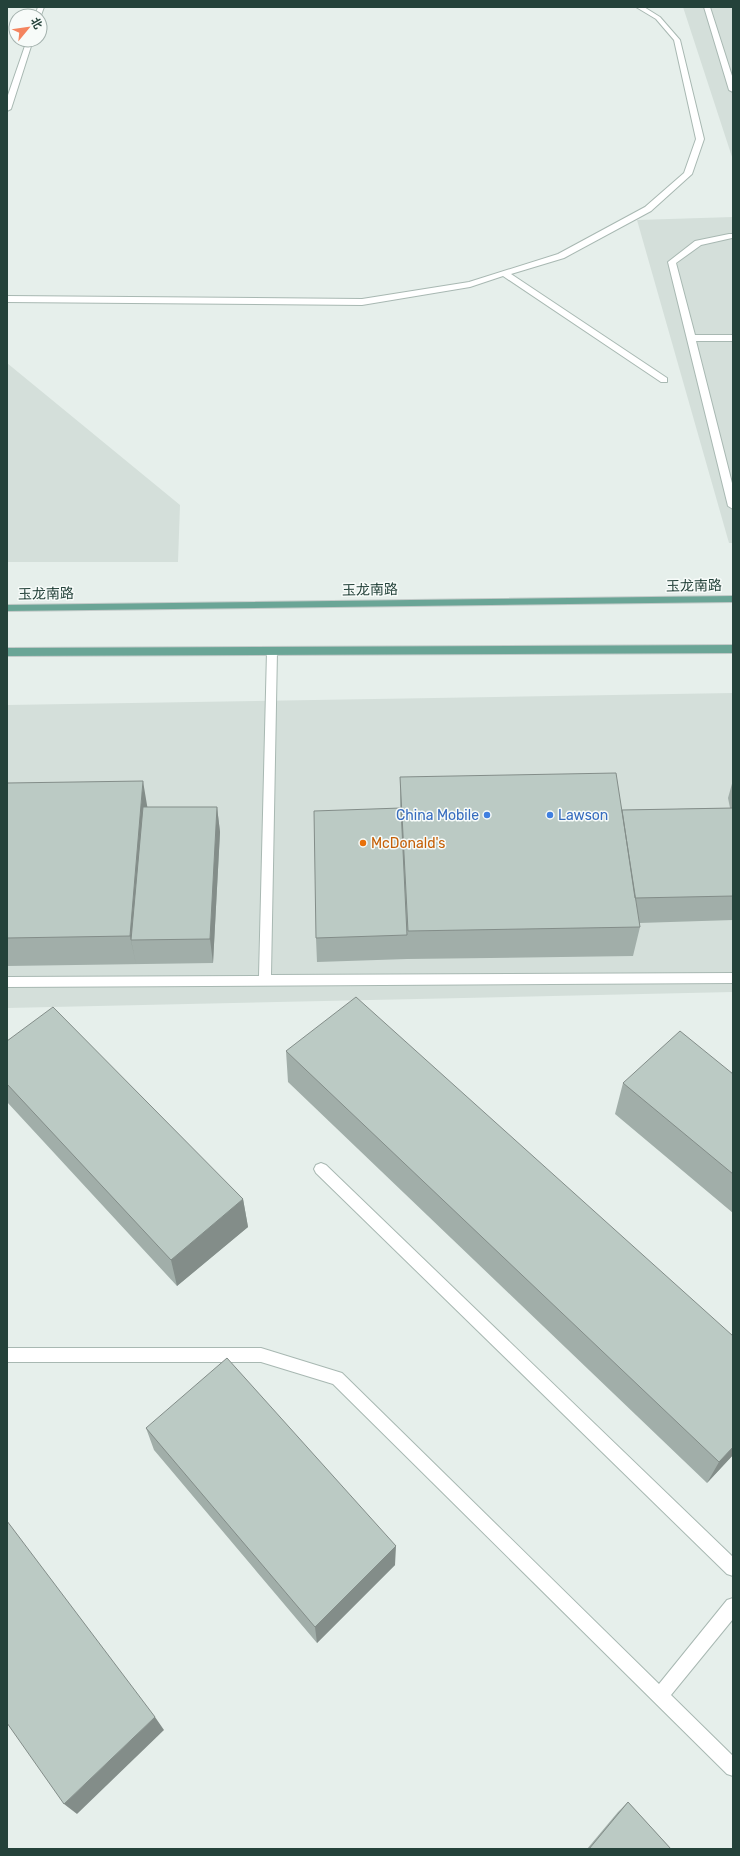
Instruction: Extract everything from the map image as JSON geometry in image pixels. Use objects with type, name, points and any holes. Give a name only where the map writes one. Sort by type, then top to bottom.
[{"type":"main road","name":"玉龙南路","points":[[7,608],[733,599]]},
{"type":"main road","points":[[7,652],[733,649]]},
{"type":"lane","points":[[7,299],[362,302],[470,284],[561,256],[648,209],[688,174],[700,139],[677,40],[658,18],[639,7]]},
{"type":"lane","points":[[707,7],[733,90]]},
{"type":"lane","points":[[7,109],[27,48]]},
{"type":"lane","points":[[729,236],[698,243],[672,262],[732,501]]},
{"type":"lane","points":[[504,273],[664,380]]},
{"type":"lane","points":[[690,338],[733,338]]},
{"type":"lane","points":[[265,981],[272,651]]},
{"type":"lane","points":[[7,982],[733,978]]},
{"type":"lane","points":[[321,1169],[733,1568]]},
{"type":"lane","points":[[7,1355],[261,1355],[337,1378],[733,1768]]},
{"type":"lane","points":[[660,1696],[733,1606]]},
{"type":"shaded area","points":[[683,7],[733,7],[733,160]]},
{"type":"shaded area","points":[[733,217],[733,543],[729,543],[637,220]]},
{"type":"shaded area","points":[[7,363],[180,505],[178,562],[7,562]]},
{"type":"shaded area","points":[[733,693],[733,992],[7,1008],[7,705]]},
{"type":"building","points":[[616,773],[640,927],[408,931],[400,777]]},
{"type":"building","points":[[143,781],[130,936],[7,938],[7,783]]},
{"type":"building","points":[[143,807],[217,807],[210,939],[131,940]]},
{"type":"building","points":[[401,808],[407,935],[316,938],[314,811]]},
{"type":"building","points":[[733,808],[733,896],[635,898],[622,810]]},
{"type":"building","points":[[356,997],[733,1336],[733,1447],[719,1462],[286,1051]]},
{"type":"building","points":[[53,1007],[243,1199],[171,1260],[7,1084],[7,1041]]},
{"type":"building","points":[[680,1031],[733,1074],[733,1174],[623,1083]]},
{"type":"building","points":[[227,1358],[396,1546],[315,1627],[146,1428]]},
{"type":"building","points":[[7,1521],[155,1717],[64,1804],[7,1723]]},
{"type":"building","points":[[628,1802],[671,1849],[589,1849]]},
{"type":"place","name":"China Mobile","points":[[487,815]]},
{"type":"place","name":"Lawson","points":[[550,815]]},
{"type":"place","name":"McDonald's","points":[[363,843]]}]
